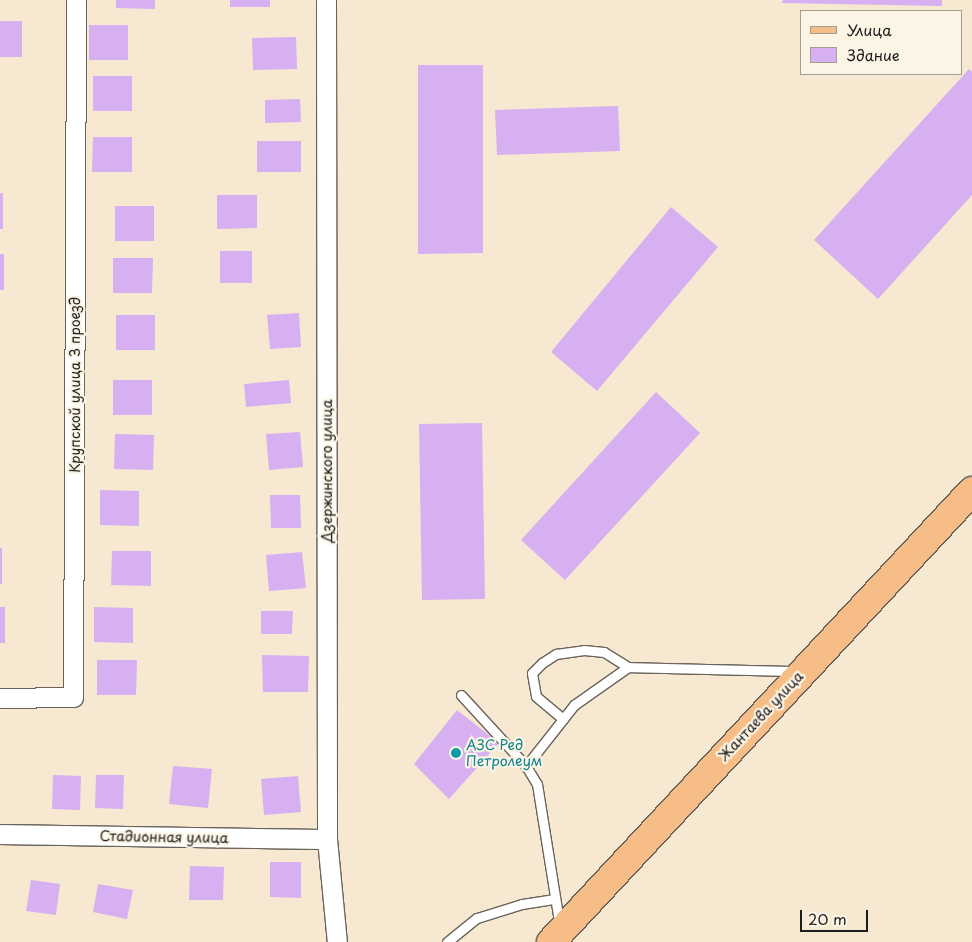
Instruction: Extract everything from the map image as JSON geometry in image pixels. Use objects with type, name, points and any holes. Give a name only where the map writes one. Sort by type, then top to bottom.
[{"type":"main road","name":"Жантаева улица","points":[[556,937],[972,490]]},
{"type":"street","name":"Крупской улица 3 проезд","points":[[0,698],[73,697],[76,0]]},
{"type":"street","name":"Дзержинского улица","points":[[326,0],[327,839],[337,942]]},
{"type":"street","name":"Стадионная улица","points":[[0,834],[327,839]]},
{"type":"lane","points":[[563,718],[536,696],[532,673],[542,663],[556,654],[584,650],[604,652],[628,667],[804,671]]},
{"type":"lane","points":[[526,766],[574,705],[628,667]]},
{"type":"lane","points":[[461,695],[526,766],[540,798],[555,899],[556,937]]},
{"type":"lane","points":[[447,942],[477,918],[522,904],[555,899]]},
{"type":"building","points":[[116,0],[155,0],[155,9],[116,8]]},
{"type":"building","points":[[230,0],[270,0],[270,7],[230,7]]},
{"type":"building","points":[[783,0],[942,0],[942,6],[782,3]]},
{"type":"building","points":[[0,21],[22,21],[22,57],[0,57]]},
{"type":"building","points":[[89,25],[128,25],[128,60],[89,60]]},
{"type":"building","points":[[296,37],[297,69],[253,70],[252,38]]},
{"type":"building","points":[[418,65],[483,65],[483,253],[418,254]]},
{"type":"building","points":[[969,69],[972,72],[972,195],[878,299],[814,240]]},
{"type":"building","points":[[93,76],[132,76],[132,111],[93,111]]},
{"type":"building","points":[[300,99],[301,122],[265,123],[265,100]]},
{"type":"building","points":[[618,106],[620,151],[497,155],[495,110]]},
{"type":"building","points":[[93,137],[132,137],[132,172],[92,172]]},
{"type":"building","points":[[257,141],[301,141],[301,172],[257,172]]},
{"type":"building","points":[[0,193],[3,193],[3,229],[0,229]]},
{"type":"building","points":[[217,195],[257,195],[257,228],[217,229]]},
{"type":"building","points":[[115,206],[154,206],[154,241],[115,241]]},
{"type":"building","points":[[671,207],[718,247],[597,391],[551,352]]},
{"type":"building","points":[[220,251],[252,251],[252,283],[220,283]]},
{"type":"building","points":[[0,254],[4,254],[4,290],[0,290]]},
{"type":"building","points":[[113,258],[153,258],[152,293],[113,293]]},
{"type":"building","points":[[299,313],[301,347],[270,349],[267,315]]},
{"type":"building","points":[[116,315],[155,315],[155,350],[116,350]]},
{"type":"building","points":[[113,380],[152,380],[152,415],[113,415]]},
{"type":"building","points":[[289,380],[291,403],[246,407],[244,384]]},
{"type":"building","points":[[656,392],[700,433],[565,580],[521,540]]},
{"type":"building","points":[[482,423],[485,599],[422,600],[419,424]]},
{"type":"building","points":[[300,432],[303,467],[269,470],[266,434]]},
{"type":"building","points":[[115,434],[154,435],[153,470],[114,469]]},
{"type":"building","points":[[100,490],[139,491],[139,526],[100,525]]},
{"type":"building","points":[[270,495],[300,495],[301,528],[271,528]]},
{"type":"building","points":[[0,548],[2,548],[2,584],[0,584]]},
{"type":"building","points":[[112,551],[151,551],[151,586],[111,585]]},
{"type":"building","points":[[302,552],[306,588],[269,591],[266,555]]},
{"type":"building","points":[[0,607],[5,607],[5,643],[0,643]]},
{"type":"building","points":[[94,607],[133,608],[133,643],[94,642]]},
{"type":"building","points":[[261,611],[293,611],[292,634],[261,634]]},
{"type":"building","points":[[262,655],[309,656],[308,692],[263,692]]},
{"type":"building","points":[[97,660],[137,660],[136,695],[97,695]]},
{"type":"building","name":"АЗС Ред Петролеум","points":[[457,710],[499,743],[449,799],[414,764]]},
{"type":"building","points":[[173,766],[212,769],[208,808],[169,804]]},
{"type":"building","points":[[53,775],[81,776],[80,810],[52,809]]},
{"type":"building","points":[[96,775],[124,775],[123,809],[95,808]]},
{"type":"building","points":[[298,776],[301,812],[264,815],[261,779]]},
{"type":"building","points":[[270,862],[301,862],[301,898],[270,897]]},
{"type":"building","points":[[190,866],[224,867],[223,900],[189,900]]},
{"type":"building","points":[[31,880],[60,884],[56,915],[26,911]]},
{"type":"building","points":[[98,884],[133,890],[127,919],[93,912]]},
{"type":"place","name":"АЗС Ред Петролеум","points":[[456,753]]}]
